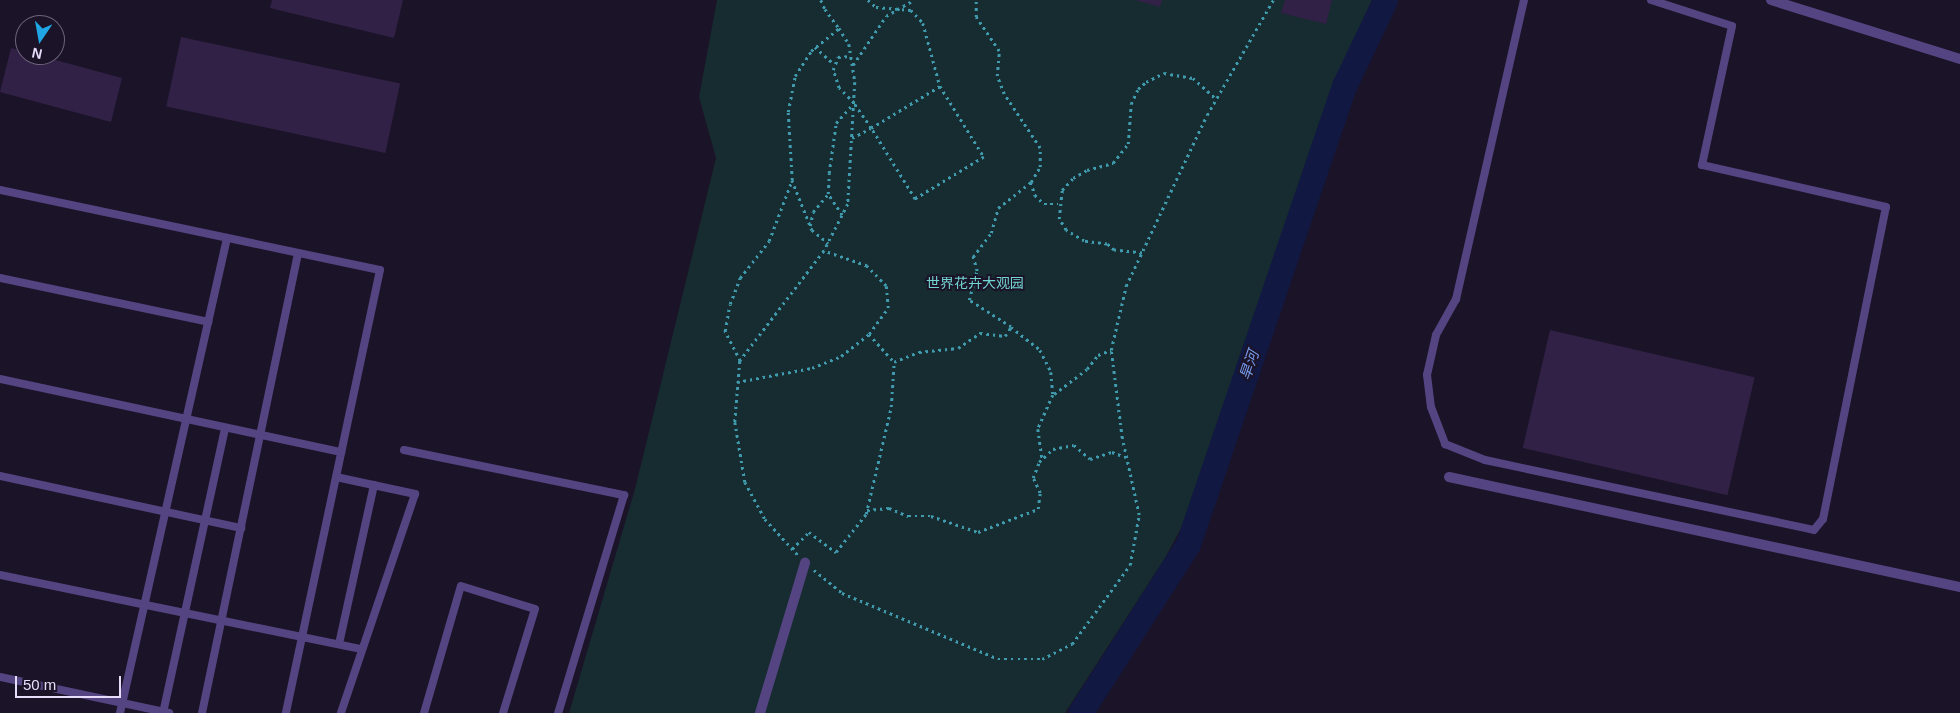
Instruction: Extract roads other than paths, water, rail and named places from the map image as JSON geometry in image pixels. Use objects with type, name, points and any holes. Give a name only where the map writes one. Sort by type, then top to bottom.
[{"type":"street","points":[[1771,0],[1960,59]]},
{"type":"street","points":[[1449,478],[1960,587]]},
{"type":"street","points":[[760,713],[805,563]]},
{"type":"lane","points":[[1524,0],[1456,298],[1436,335],[1427,375],[1431,407],[1445,444],[1485,460],[1814,530],[1823,519],[1886,207],[1702,165],[1732,26],[1651,0]]},
{"type":"lane","points":[[0,190],[380,270],[286,713]]},
{"type":"lane","points":[[120,713],[227,238]]},
{"type":"lane","points":[[202,713],[298,253]]},
{"type":"lane","points":[[0,278],[208,322]]},
{"type":"lane","points":[[0,379],[341,452]]},
{"type":"lane","points":[[0,677],[165,713],[225,428]]},
{"type":"lane","points":[[404,450],[624,495],[558,713]]},
{"type":"lane","points":[[0,476],[241,528]]},
{"type":"lane","points":[[336,477],[415,494],[341,713]]},
{"type":"lane","points":[[339,644],[374,485]]},
{"type":"lane","points":[[0,575],[362,649]]},
{"type":"lane","points":[[424,713],[462,586],[534,609],[503,713]]},
{"type":"waterway","name":"旱河","points":[[1080,713],[1188,544],[1345,84],[1385,0]]},
{"type":"park label","name":"世界花卉大观园","points":[[975,283]]}]
